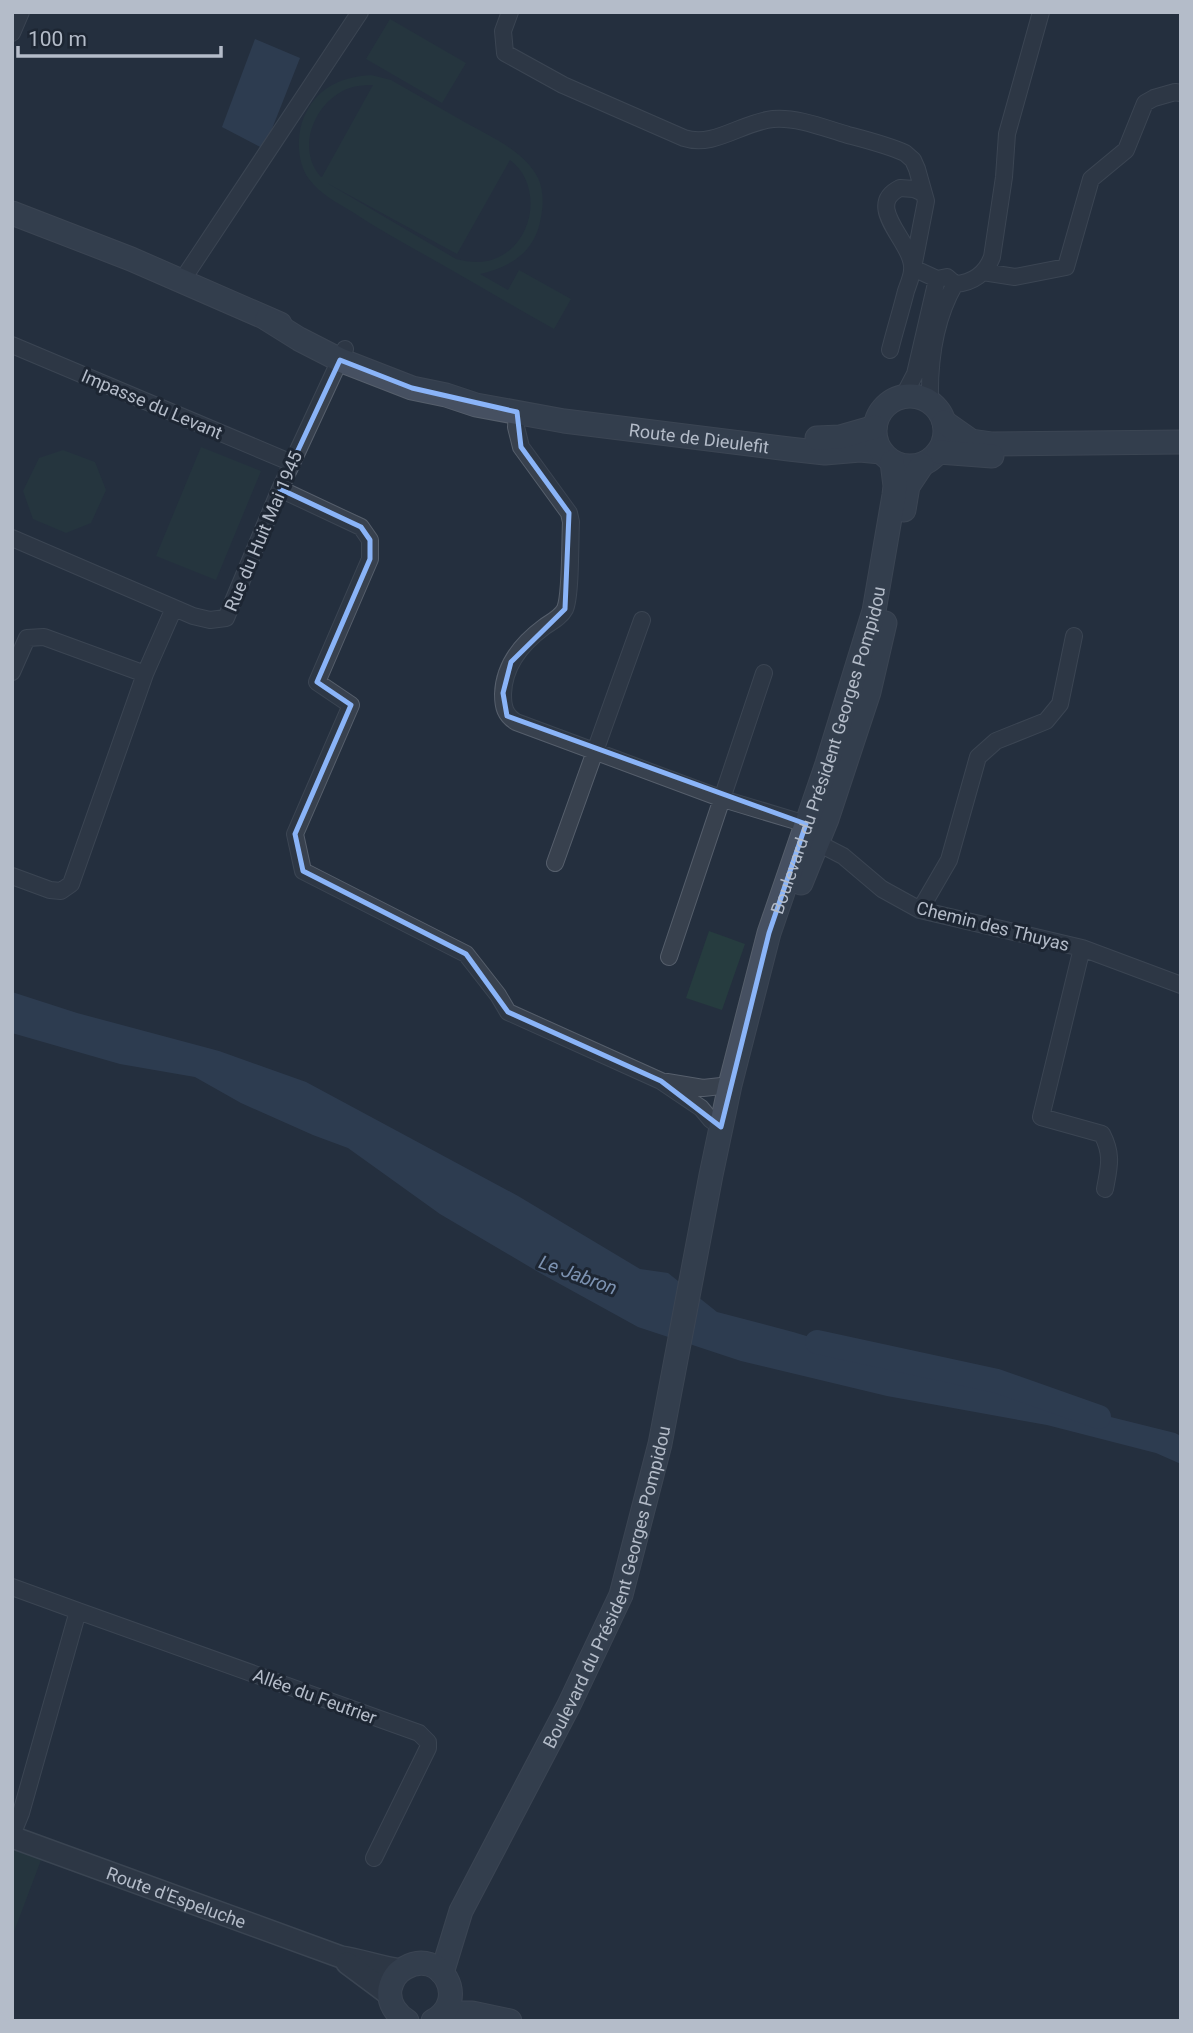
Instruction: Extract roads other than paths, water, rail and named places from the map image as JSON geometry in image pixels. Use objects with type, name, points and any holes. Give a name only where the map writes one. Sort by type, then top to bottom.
[{"type":"main road","name":"Route de Dieulefit","points":[[12,197],[131,259]]},
{"type":"main road","name":"Route de Dieulefit","points":[[12,212],[131,259],[342,354],[476,405],[564,421],[825,453],[860,450],[886,457]]},
{"type":"main road","points":[[930,458],[945,438],[944,422],[939,411],[921,398],[903,397],[884,407],[875,427],[876,440],[886,457],[906,467],[930,458],[1181,451]]},
{"type":"main road","name":"Route de Dieulefit","points":[[517,412],[826,439],[840,438],[875,427]]},
{"type":"main road","points":[[944,422],[971,441],[992,444],[1181,442]]},
{"type":"main road","name":"Boulevard du Président Georges Pompidou","points":[[812,834],[827,764],[874,611],[895,486],[886,457]]},
{"type":"main road","name":"Boulevard du Président Georges Pompidou","points":[[395,2011],[391,1986],[461,1911],[569,1705],[621,1595],[660,1444],[721,1127],[769,933],[869,692],[888,609],[908,486],[930,458]]},
{"type":"main road","name":"Boulevard du Président Georges Pompidou","points":[[439,2017],[450,1998],[447,1981],[461,1911]]},
{"type":"main road","points":[[409,1967],[426,1964],[447,1981],[506,2019]]},
{"type":"main road","points":[[439,2017],[472,2013],[506,2019]]},
{"type":"street","points":[[12,33],[21,12]]},
{"type":"street","points":[[181,282],[360,12]]},
{"type":"street","points":[[510,12],[503,31],[505,54],[563,85],[695,141],[705,141],[760,121],[778,119],[799,121],[905,152],[917,169],[926,209],[890,350]]},
{"type":"street","points":[[923,193],[900,188],[889,196],[886,202],[888,216],[904,244],[913,268],[937,279],[947,277],[955,284],[979,276],[988,268],[992,257],[1004,177],[1007,134],[1041,12]]},
{"type":"street","points":[[983,272],[1015,277],[1066,267],[1091,178],[1126,150],[1145,103],[1154,97],[1181,93]]},
{"type":"street","points":[[903,397],[915,374],[937,279]]},
{"type":"street","points":[[930,402],[929,371],[932,349],[944,305],[955,284]]},
{"type":"street","name":"Impasse du Levant","points":[[12,345],[292,463]]},
{"type":"street","name":"Rue du Huit Mai 1945","points":[[12,538],[193,616],[210,620],[226,618],[280,489],[342,354]]},
{"type":"street","name":"Chemin des Thuyas","points":[[517,412],[516,427],[521,447],[569,513],[570,522],[565,609],[532,636],[510,662],[504,685],[503,706],[507,716],[516,722],[812,834],[844,856],[882,889],[920,911],[1082,948],[1181,985]]},
{"type":"street","points":[[280,489],[361,527],[370,540],[370,559],[317,682],[351,705],[295,834],[303,871],[466,954],[508,1012],[661,1081],[701,1108],[721,1127]]},
{"type":"street","points":[[12,876],[50,890],[61,891],[71,884],[145,674],[174,608]]},
{"type":"street","points":[[555,863],[642,620]]},
{"type":"street","points":[[12,672],[27,638],[34,636],[44,637],[145,674]]},
{"type":"street","points":[[920,911],[949,860],[978,757],[996,741],[1046,721],[1060,704],[1074,636]]},
{"type":"street","points":[[669,957],[764,673]]},
{"type":"street","points":[[1082,948],[1041,1117],[1102,1134],[1110,1161],[1105,1189]]},
{"type":"street","points":[[661,1081],[703,1088],[730,1085]]},
{"type":"street","name":"Allée du Feutrier","points":[[12,1587],[419,1733],[428,1742],[428,1748],[374,1858]]},
{"type":"street","points":[[12,1836],[78,1611]]},
{"type":"street","name":"Route d'Espeluche","points":[[12,1836],[341,1957],[376,1966],[409,1967]]},
{"type":"street","name":"Route d'Espeluche","points":[[341,1957],[395,2011]]},
{"type":"water","points":[[255,39],[300,58],[264,149],[222,127]]},
{"type":"water","points":[[12,992],[77,1013],[219,1051],[306,1082],[518,1196],[640,1269],[668,1273],[717,1312],[909,1367],[1175,1433],[1181,1436],[1181,1464],[1156,1453],[1047,1425],[887,1396],[741,1361],[638,1327],[440,1214],[348,1148],[241,1103],[195,1077],[120,1064],[12,1033]]},
{"type":"waterway","name":"Le Jabron","points":[[817,1342],[997,1381],[1099,1417]]}]
